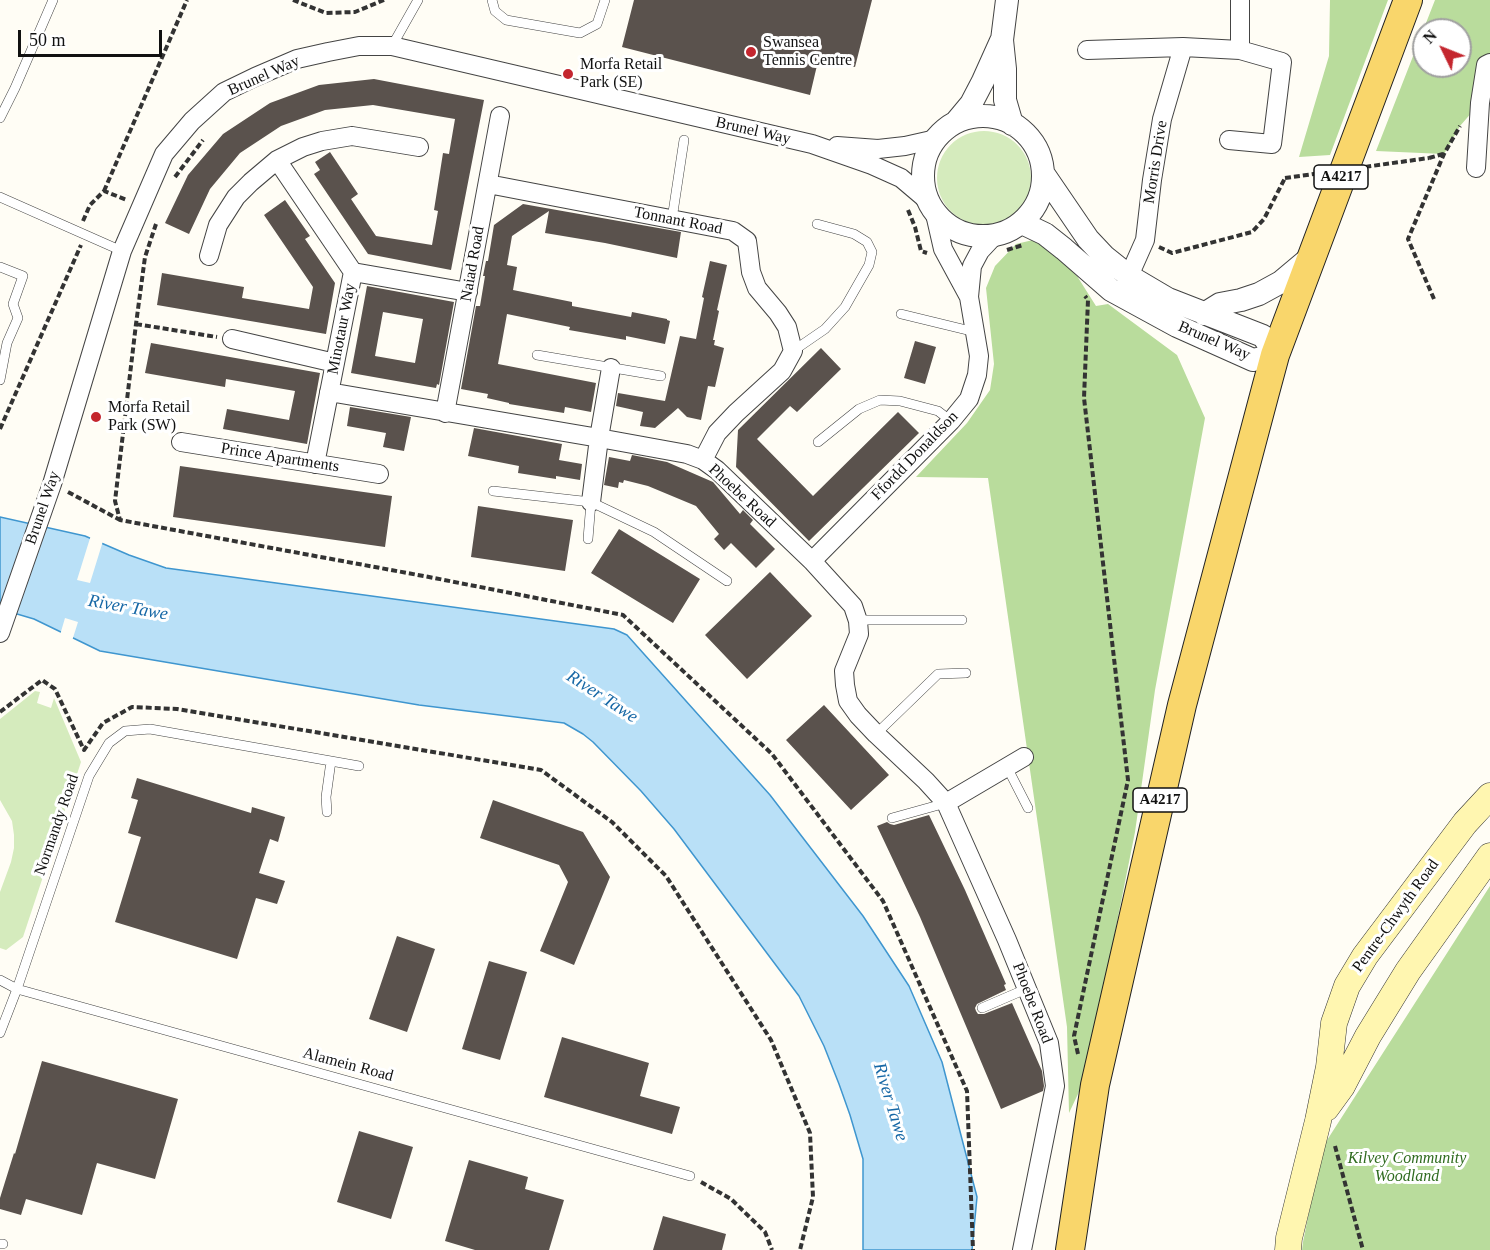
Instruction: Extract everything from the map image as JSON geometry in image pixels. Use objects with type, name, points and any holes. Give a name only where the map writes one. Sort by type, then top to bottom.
[{"type":"main road","name":"A4217","points":[[1070,1250],[1095,1085],[1182,705],[1275,355],[1408,0]]},
{"type":"main road","name":"Pentre-Chwyth Road","points":[[1288,1250],[1329,1067],[1334,1023],[1347,986],[1365,956],[1458,832],[1490,796]]},
{"type":"main road","name":"Pentre-Chwyth Road","points":[[1318,1121],[1342,1086],[1368,1036],[1408,971],[1490,856]]},
{"type":"street","points":[[1007,0],[1002,39],[1005,100],[1012,124]]},
{"type":"street","points":[[1240,0],[1240,50]]},
{"type":"street","points":[[956,122],[974,117],[994,117],[1012,124],[1028,136],[1039,153],[1043,173],[1041,190],[1035,207],[1022,223],[1010,230],[994,236],[962,233],[947,225],[931,207],[923,184],[923,167],[929,149],[971,104],[1002,39]]},
{"type":"street","name":"Brunel Way","points":[[0,633],[52,484],[122,251],[164,154],[192,121],[225,92],[255,77],[297,59],[359,46],[392,46],[812,144],[901,178],[931,207]]},
{"type":"street","points":[[1087,50],[1183,47],[1240,50],[1282,62],[1272,144],[1229,140]]},
{"type":"street","name":"Morris Drive","points":[[1129,276],[1145,240],[1162,119],[1183,47]]},
{"type":"street","points":[[1476,168],[1480,103],[1486,65],[1490,63]]},
{"type":"street","name":"Naiad Road","points":[[446,412],[500,116]]},
{"type":"street","points":[[209,256],[218,225],[236,197],[277,160],[303,147],[352,135],[419,147]]},
{"type":"street","name":"Brunel Way","points":[[812,144],[878,149],[936,139]]},
{"type":"street","points":[[277,160],[353,272]]},
{"type":"street","name":"Brunel Way","points":[[1022,223],[1046,234],[1111,290],[1177,326],[1253,360],[1275,355],[1263,336],[1168,299],[1129,276],[1104,256],[1088,239],[1043,173]]},
{"type":"street","name":"Tonnant Road","points":[[488,184],[733,231],[747,241],[751,272],[757,288],[787,327],[793,351]]},
{"type":"street","name":"Ffordd Donaldson","points":[[931,207],[943,249],[969,297]]},
{"type":"street","name":"Ffordd Donaldson","points":[[812,561],[951,421],[969,399],[975,385],[979,356],[969,297],[972,266],[980,251],[994,236]]},
{"type":"street","points":[[1204,314],[1220,304],[1259,294],[1281,282],[1312,256]]},
{"type":"street","name":"Minotaur Way","points":[[315,464],[353,272],[468,292]]},
{"type":"street","points":[[232,339],[335,363]]},
{"type":"street","points":[[703,460],[717,433],[782,371],[793,351]]},
{"type":"street","points":[[591,502],[611,368]]},
{"type":"street","name":"Phoebe Road","points":[[329,392],[599,438],[687,454],[703,460],[717,470],[812,561],[853,606],[858,620],[859,634],[844,671],[844,685],[848,701],[876,734],[946,803],[1049,1043],[1055,1086],[1022,1250]]},
{"type":"street","name":"Prince Apartments","points":[[181,442],[379,474]]},
{"type":"street","points":[[946,803],[1024,757]]},
{"type":"lane","points":[[0,118],[53,0]]},
{"type":"lane","points":[[392,46],[418,0]]},
{"type":"lane","points":[[492,0],[495,11],[506,20],[580,33],[597,24],[605,0]]},
{"type":"lane","points":[[672,219],[684,140]]},
{"type":"lane","points":[[0,197],[122,251]]},
{"type":"lane","points":[[793,351],[825,329],[845,307],[869,265],[872,252],[867,242],[854,234],[817,224]]},
{"type":"lane","points":[[0,267],[23,276],[13,304],[18,318],[6,343],[0,380]]},
{"type":"lane","points":[[901,314],[975,332]]},
{"type":"lane","points":[[537,355],[661,376]]},
{"type":"lane","points":[[818,442],[859,409],[880,400],[900,401],[938,411],[951,421]]},
{"type":"lane","points":[[493,491],[591,502],[654,532],[727,581]]},
{"type":"lane","points":[[588,539],[591,502]]},
{"type":"lane","points":[[858,620],[962,620]]},
{"type":"lane","points":[[876,734],[938,674],[966,673]]},
{"type":"lane","name":"Normandy Road","points":[[0,1033],[89,776],[109,743],[125,731],[150,729],[359,766]]},
{"type":"lane","points":[[327,812],[326,796],[331,761]]},
{"type":"lane","points":[[1006,767],[1028,807]]},
{"type":"lane","points":[[892,818],[946,803]]},
{"type":"lane","name":"Alamein Road","points":[[0,980],[17,989],[690,1176]]},
{"type":"lane","points":[[982,1008],[1026,989]]},
{"type":"path","points":[[104,191],[187,0]]},
{"type":"path","points":[[293,0],[304,2],[326,13],[355,12],[384,0]]},
{"type":"path","points":[[1434,299],[1408,239],[1444,154],[1460,126],[1480,103]]},
{"type":"path","points":[[1145,240],[1172,253],[1252,232],[1264,219],[1285,178],[1444,154]]},
{"type":"path","points":[[120,520],[115,501],[136,324],[145,257],[156,224]]},
{"type":"path","points":[[136,324],[232,339]]},
{"type":"path","points":[[52,484],[120,520],[623,615],[772,754],[883,901],[968,1091],[973,1250]]},
{"type":"path","points":[[0,712],[42,680],[55,689],[84,750],[104,723],[132,707],[143,707],[177,709],[541,770],[612,822],[666,876],[771,1040],[810,1133],[813,1197],[800,1250]]},
{"type":"path","points":[[1318,1121],[1335,1146],[1363,1250]]},
{"type":"path","points":[[690,1176],[731,1199],[765,1232],[772,1250]]},
{"type":"green space","points":[[1330,0],[1388,0],[1330,155],[1299,157],[1329,56]]},
{"type":"green space","points":[[1435,0],[1490,0],[1490,63],[1480,103],[1460,126],[1444,154],[1376,151],[1412,59],[1412,78],[1472,78],[1472,18],[1428,18]]},
{"type":"green space","points":[[984,131],[1002,135],[1017,145],[1027,160],[1031,178],[1027,196],[1017,211],[1002,221],[984,225],[966,221],[951,211],[941,196],[937,178],[941,160],[951,145],[966,135]]},
{"type":"green space","points":[[1033,240],[1052,252],[1077,276],[1096,306],[1108,304],[1177,355],[1205,418],[1155,690],[1135,832],[1086,1077],[1069,1113],[1067,1027],[988,478],[916,477],[967,423],[990,390],[994,364],[986,288],[995,266],[1016,244]]},
{"type":"green space","points":[[35,691],[40,692],[37,703],[51,708],[54,698],[81,762],[23,937],[6,950],[0,948],[0,892],[11,862],[14,835],[12,821],[0,800],[0,719]]},
{"type":"green space","name":"Kilvey Community Woodland","points":[[1490,886],[1490,1250],[1302,1250],[1322,1148]]},
{"type":"water","name":"River Tawe","points":[[0,517],[85,536],[166,568],[614,629],[627,635],[770,795],[863,916],[909,986],[942,1062],[977,1197],[972,1250],[863,1250],[863,1159],[839,1084],[824,1046],[799,996],[674,829],[641,791],[583,734],[564,723],[419,705],[100,651],[34,619],[0,609]]},
{"type":"pier","points":[[91,535],[103,541],[90,583],[77,580]]},
{"type":"pier","points":[[65,618],[78,622],[72,641],[60,635]]},
{"type":"building","name":"Swansea Tennis Centre","points":[[634,0],[872,0],[855,67],[819,57],[810,95],[622,47]]},
{"type":"building","points":[[374,79],[484,100],[451,270],[368,254],[314,174],[320,170],[315,162],[330,152],[358,194],[351,199],[376,236],[432,245],[438,211],[434,210],[443,153],[449,154],[455,119],[373,105],[325,110],[281,126],[240,153],[210,189],[189,234],[165,223],[188,175],[223,134],[270,103],[319,85]]},
{"type":"building","points":[[285,200],[310,236],[305,239],[335,283],[326,334],[157,305],[162,273],[244,287],[242,298],[309,309],[313,287],[264,215]]},
{"type":"building","points":[[523,204],[681,232],[677,258],[545,233],[549,211],[512,236],[507,265],[517,267],[513,290],[572,302],[572,306],[631,317],[632,312],[670,321],[665,344],[626,336],[626,340],[569,330],[570,327],[507,314],[498,364],[596,383],[591,412],[565,407],[564,413],[509,404],[487,398],[488,394],[461,389],[476,306],[480,306],[485,276],[483,276],[494,225]]},
{"type":"building","points":[[710,261],[727,265],[713,340],[715,340],[714,345],[724,348],[715,387],[708,386],[701,420],[687,417],[678,408],[655,428],[640,426],[643,412],[616,406],[618,393],[665,401],[680,336],[696,339]]},
{"type":"building","points":[[367,286],[454,302],[439,385],[437,384],[436,388],[351,373]],"holes":[[[383,312],[423,319],[415,363],[375,356]]]},
{"type":"building","points":[[915,341],[936,347],[925,384],[904,378]]},
{"type":"building","points":[[151,343],[320,373],[307,444],[223,429],[227,409],[289,420],[295,391],[226,379],[225,387],[145,373]]},
{"type":"building","points":[[821,348],[841,369],[797,412],[790,406],[757,439],[813,496],[898,412],[919,433],[809,541],[736,467],[738,430]]},
{"type":"building","points":[[350,407],[411,417],[404,451],[383,447],[386,433],[347,426]]},
{"type":"building","points":[[474,428],[562,444],[559,460],[582,464],[580,480],[518,473],[519,466],[468,456]]},
{"type":"building","points":[[632,455],[667,462],[713,482],[740,514],[743,510],[753,520],[750,524],[775,549],[756,568],[731,543],[724,550],[714,539],[719,534],[696,506],[648,486],[624,480],[623,483],[619,482],[618,488],[604,485],[609,457],[630,461]]},
{"type":"building","points":[[180,466],[392,496],[385,547],[173,517]]},
{"type":"building","points":[[478,506],[573,520],[565,571],[471,557]]},
{"type":"building","points":[[619,529],[700,579],[673,623],[591,573]]},
{"type":"building","points":[[770,572],[812,616],[747,679],[705,635]]},
{"type":"building","points":[[824,705],[889,775],[851,810],[786,740]]},
{"type":"building","points":[[137,778],[251,813],[252,807],[285,817],[278,842],[270,839],[259,873],[285,881],[277,904],[256,898],[237,959],[115,922],[141,837],[128,833],[138,800],[131,798]]},
{"type":"building","points":[[493,800],[583,832],[610,877],[574,965],[540,951],[568,882],[559,865],[480,838]]},
{"type":"building","points":[[929,815],[1006,984],[1004,985],[1006,990],[977,1004],[976,1011],[978,1014],[984,1014],[1012,1003],[1042,1071],[1043,1091],[1001,1109],[920,917],[877,826],[887,822],[894,825]]},
{"type":"building","points":[[397,936],[435,949],[407,1032],[369,1019]]},
{"type":"building","points":[[489,961],[527,972],[500,1060],[462,1049]]},
{"type":"building","points":[[562,1037],[649,1063],[640,1096],[680,1107],[672,1134],[544,1097]]},
{"type":"building","points":[[42,1061],[178,1099],[155,1179],[97,1163],[82,1215],[26,1199],[21,1215],[0,1209],[0,1198]]},
{"type":"building","points":[[359,1131],[413,1147],[391,1219],[337,1202]]},
{"type":"building","points":[[469,1160],[528,1177],[525,1189],[564,1200],[549,1250],[475,1250],[445,1241]]},
{"type":"building","points":[[663,1216],[726,1234],[722,1250],[653,1250]]},
{"type":"place","name":"Swansea Tennis Centre","points":[[751,52]]},
{"type":"place","name":"Morfa Retail Park (SE)","points":[[568,74]]},
{"type":"place","name":"Morfa Retail Park (SW)","points":[[96,417]]}]
